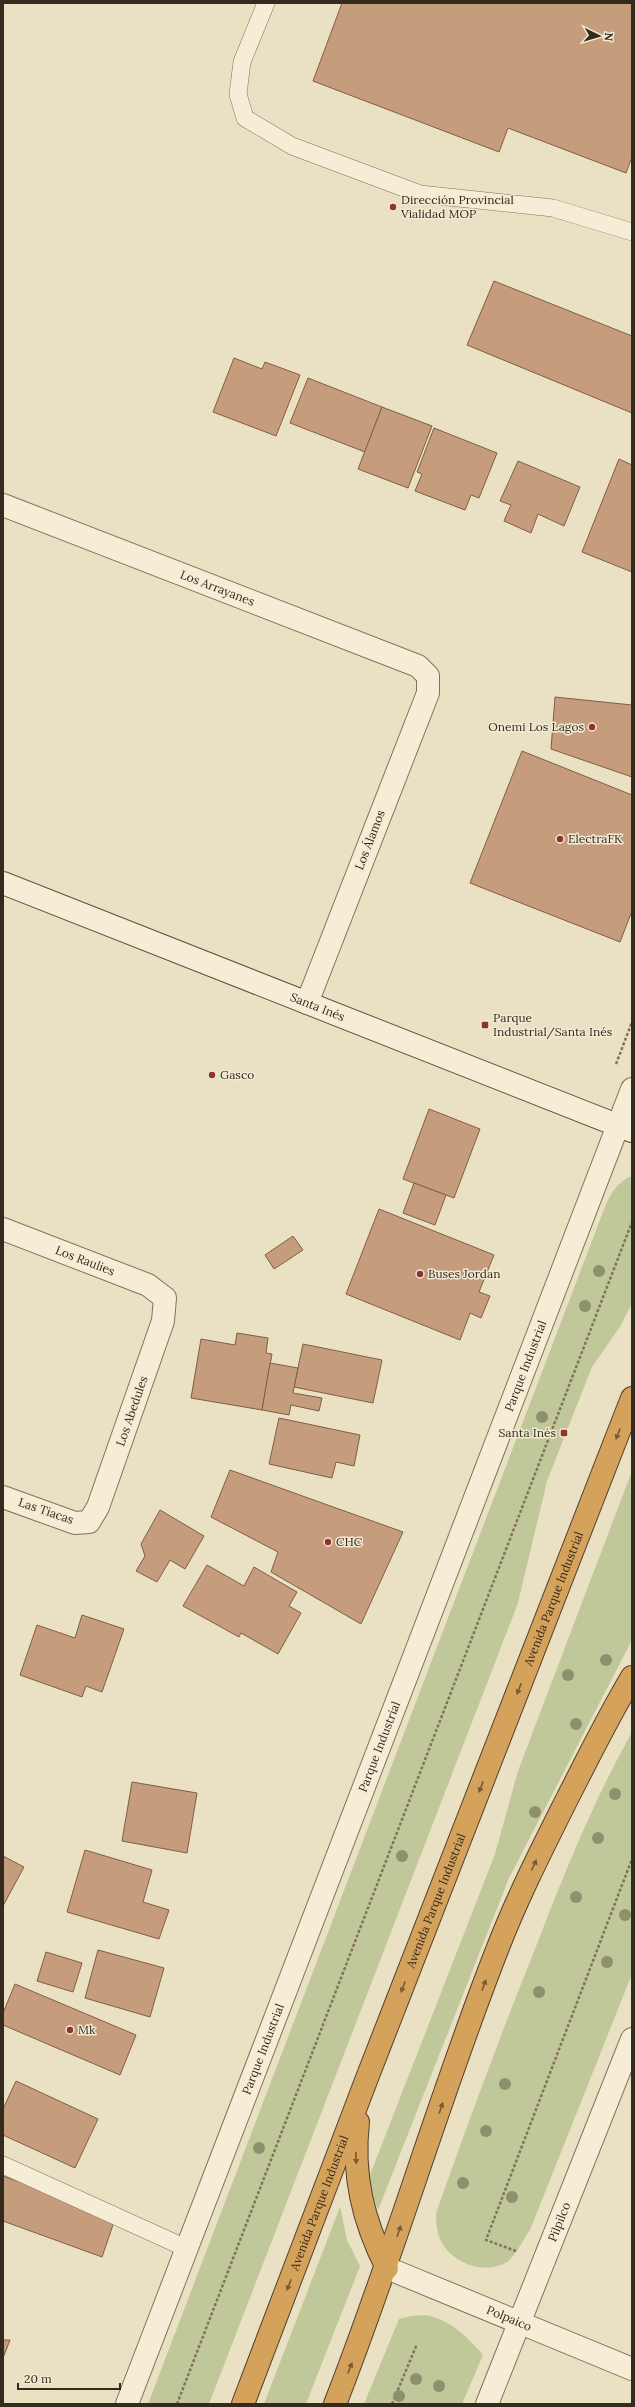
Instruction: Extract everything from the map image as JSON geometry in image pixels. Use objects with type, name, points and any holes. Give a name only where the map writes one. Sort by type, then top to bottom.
[{"type":"highway","name":"Avenida Parque Industrial","points":[[243,2404],[367,2078],[632,1398]]},
{"type":"highway","points":[[335,2404],[387,2268],[462,2043],[497,1948],[534,1864],[632,1677]]},
{"type":"highway","points":[[367,2078],[359,2111],[356,2144],[357,2177],[363,2210],[373,2240],[387,2268]]},
{"type":"street","name":"Los Arrayanes","points":[[3,505],[418,666],[428,676]]},
{"type":"street","name":"Los Álamos","points":[[307,1003],[428,693],[428,676]]},
{"type":"street","name":"Santa Inés","points":[[3,883],[625,1128]]},
{"type":"street","name":"Parque Industrial","points":[[127,2404],[625,1128],[632,1089]]},
{"type":"street","name":"Los Raulies","points":[[3,1229],[148,1285],[164,1298]]},
{"type":"street","name":"Los Abedules","points":[[89,1522],[98,1507],[163,1321],[164,1298]]},
{"type":"street","name":"Las Tiacas","points":[[3,1497],[75,1523],[89,1522]]},
{"type":"street","name":"Pilpilco","points":[[487,2404],[632,2039]]},
{"type":"street","name":"Polpaico","points":[[387,2268],[632,2369]]},
{"type":"lane","points":[[266,3],[242,62],[238,94],[245,118],[292,146],[420,194],[553,208],[632,232]]},
{"type":"lane","points":[[3,2165],[188,2249]]},
{"type":"path","points":[[177,2404],[632,1222]]},
{"type":"path","points":[[545,2261],[486,2240],[632,1859]]},
{"type":"path","points":[[392,2404],[417,2344]]},
{"type":"green space","points":[[629,1177],[632,1177],[632,1303],[621,1325],[592,1367],[547,1481],[518,1603],[209,2404],[148,2404],[603,1212],[610,1196],[619,1184]]},
{"type":"green space","points":[[632,1471],[632,1640],[509,1878],[378,2210],[368,2180],[495,1854],[518,1771]]},
{"type":"green space","points":[[632,1732],[632,1974],[530,2230],[516,2252],[507,2262],[498,2266],[489,2267],[471,2265],[454,2257],[442,2243],[437,2229],[436,2213],[498,2044],[558,1890],[605,1784]]},
{"type":"green space","points":[[340,2207],[347,2240],[360,2266],[306,2404],[264,2404]]},
{"type":"green space","points":[[426,2315],[451,2325],[471,2342],[483,2355],[462,2404],[364,2404],[399,2319]]},
{"type":"building","points":[[342,3],[632,3],[632,157],[626,173],[508,128],[499,152],[313,81]]},
{"type":"building","points":[[494,281],[632,336],[632,413],[467,345]]},
{"type":"building","points":[[234,358],[262,369],[265,362],[300,375],[276,436],[213,412]]},
{"type":"building","points":[[308,378],[382,407],[365,452],[290,423]]},
{"type":"building","points":[[382,407],[432,426],[408,488],[358,469]]},
{"type":"building","points":[[434,428],[497,453],[479,498],[471,495],[465,510],[415,491],[422,474],[417,472]]},
{"type":"building","points":[[619,459],[632,465],[632,572],[582,552]]},
{"type":"building","points":[[518,461],[580,487],[564,526],[538,514],[531,533],[504,521],[511,505],[500,501]]},
{"type":"building","name":"Onemi Los Lagos","points":[[555,697],[632,705],[632,777],[551,749]]},
{"type":"building","name":"ElectraFK","points":[[522,751],[632,795],[632,911],[620,942],[470,883]]},
{"type":"building","points":[[429,1109],[480,1129],[454,1198],[403,1179]]},
{"type":"building","points":[[414,1183],[446,1195],[435,1225],[403,1213]]},
{"type":"building","name":"Buses Jordan","points":[[379,1209],[494,1255],[479,1292],[490,1296],[481,1318],[470,1313],[460,1340],[346,1294]]},
{"type":"building","points":[[293,1236],[303,1250],[274,1269],[265,1255]]},
{"type":"building","points":[[237,1333],[268,1338],[266,1353],[272,1354],[262,1410],[191,1398],[201,1339],[235,1345]]},
{"type":"building","points":[[303,1344],[382,1360],[373,1403],[294,1387]]},
{"type":"building","points":[[270,1363],[298,1368],[293,1393],[322,1398],[319,1411],[291,1405],[289,1415],[262,1410]]},
{"type":"building","points":[[279,1418],[360,1435],[354,1466],[336,1462],[332,1478],[269,1464]]},
{"type":"building","name":"CHC","points":[[230,1470],[403,1532],[361,1624],[271,1572],[278,1552],[211,1517]]},
{"type":"building","points":[[160,1510],[204,1536],[185,1569],[170,1560],[157,1582],[136,1571],[145,1556],[141,1544]]},
{"type":"building","points":[[207,1565],[244,1586],[254,1567],[297,1592],[289,1606],[301,1613],[278,1654],[241,1633],[239,1637],[183,1606]]},
{"type":"building","points":[[82,1615],[124,1629],[102,1692],[86,1686],[82,1697],[20,1675],[37,1625],[75,1638]]},
{"type":"building","points":[[132,1782],[197,1793],[187,1853],[122,1841]]},
{"type":"building","points":[[85,1850],[152,1870],[143,1902],[169,1910],[159,1939],[67,1912]]},
{"type":"building","points":[[3,1856],[24,1867],[3,1906]]},
{"type":"building","points":[[98,1950],[164,1968],[150,2017],[85,1998]]},
{"type":"building","points":[[46,1952],[82,1963],[73,1992],[37,1981]]},
{"type":"building","name":"Mk","points":[[15,1984],[136,2035],[120,2075],[3,2025],[3,2013]]},
{"type":"building","points":[[16,2081],[98,2119],[75,2168],[3,2135],[3,2109]]},
{"type":"building","points":[[3,2176],[116,2216],[102,2257],[3,2221]]},
{"type":"building","points":[[3,2340],[10,2340],[3,2358]]},
{"type":"place","name":"Dirección Provincial Vialidad MOP","points":[[393,207]]},
{"type":"place","name":"Onemi Los Lagos","points":[[592,727]]},
{"type":"place","name":"ElectraFK","points":[[560,839]]},
{"type":"place","name":"Parque Industrial/Santa Inés","points":[[485,1025]]},
{"type":"place","name":"Gasco","points":[[212,1075]]},
{"type":"place","name":"Buses Jordan","points":[[420,1274]]},
{"type":"place","name":"Santa Inés","points":[[564,1433]]},
{"type":"place","name":"CHC","points":[[328,1542]]},
{"type":"place","name":"Mk","points":[[70,2030]]}]
